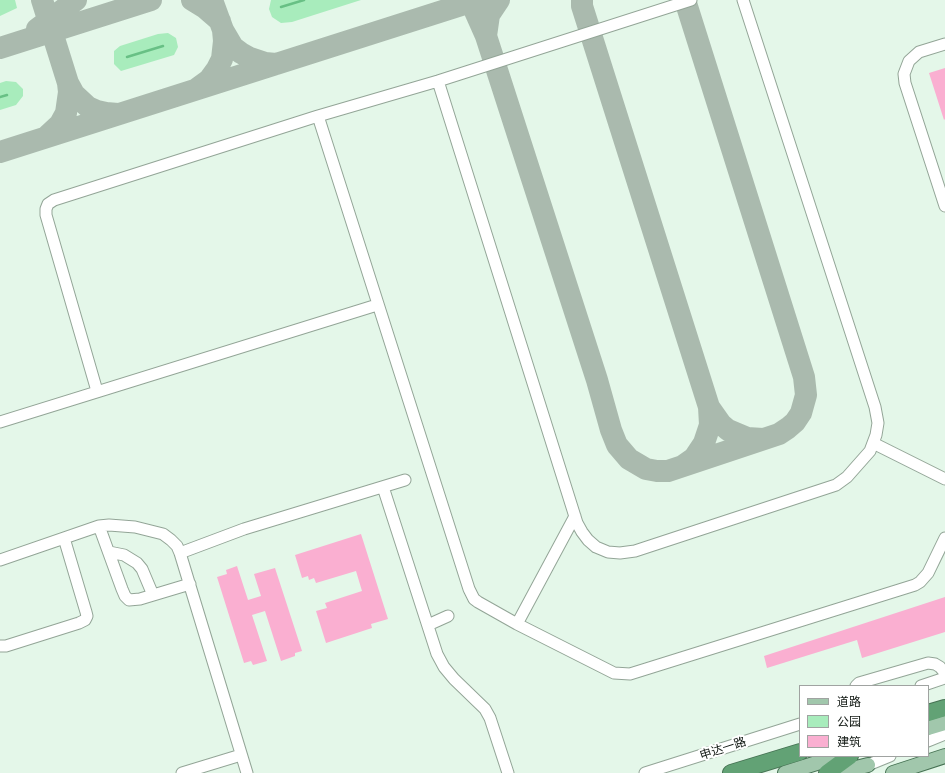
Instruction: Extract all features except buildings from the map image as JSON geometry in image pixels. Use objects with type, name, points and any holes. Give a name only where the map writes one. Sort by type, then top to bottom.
[{"type":"highway","points":[[929,713],[945,708]]},
{"type":"highway","points":[[731,773],[799,752]]},
{"type":"highway","points":[[827,773],[849,757]]},
{"type":"main road","points":[[929,728],[945,723]]},
{"type":"main road","points":[[893,773],[945,756]]},
{"type":"main road","points":[[785,773],[836,757]]},
{"type":"main road","points":[[836,773],[868,765]]},
{"type":"main road","points":[[852,773],[868,765]]},
{"type":"street","points":[[98,391],[46,215],[48,204],[63,196],[690,0]]},
{"type":"street","points":[[438,80],[575,516],[582,532],[588,540],[596,546],[608,552],[628,553],[836,485],[847,477],[870,451],[878,427],[875,407],[743,0]]},
{"type":"street","points":[[945,44],[919,52],[909,61],[904,74],[905,83],[945,206]]},
{"type":"street","points":[[318,116],[377,305],[471,594],[478,602],[517,624],[614,673],[630,674],[915,585],[928,573],[945,538]]},
{"type":"street","points":[[0,422],[377,305]]},
{"type":"street","points":[[873,443],[945,479]]},
{"type":"street","points":[[180,553],[244,529],[405,480]]},
{"type":"street","points":[[383,487],[437,654],[454,679],[488,713],[508,773]]},
{"type":"street","points":[[517,624],[575,516]]},
{"type":"street","points":[[0,560],[99,526],[109,525],[135,527],[162,534],[171,540],[180,553],[247,773]]},
{"type":"street","points":[[99,526],[122,589],[125,596],[129,600],[153,595],[190,584]]},
{"type":"street","points":[[0,646],[6,646],[85,620],[87,616],[86,612],[64,538]]},
{"type":"street","points":[[109,552],[124,555],[137,563],[144,573],[153,595]]},
{"type":"street","points":[[428,625],[448,616]]},
{"type":"street","points":[[858,685],[928,663],[935,664],[945,673]]},
{"type":"street","points":[[924,685],[945,678]]},
{"type":"street","name":"申达一路","points":[[645,773],[799,724]]},
{"type":"street","points":[[929,741],[945,734]]},
{"type":"street","points":[[182,773],[242,755]]},
{"type":"street","points":[[868,765],[888,757]]},
{"type":"green space","points":[[0,0],[15,0],[17,8],[0,16]]},
{"type":"green space","points":[[271,0],[361,0],[292,22],[281,23],[272,17],[269,9]]},
{"type":"green space","points":[[168,33],[176,38],[178,47],[174,55],[121,71],[114,64],[114,51],[120,46],[158,34]]},
{"type":"green space","points":[[6,81],[16,82],[23,89],[23,96],[16,105],[0,110],[0,83]]},
{"type":"waterway","points":[[281,7],[304,0]]},
{"type":"waterway","points":[[127,57],[163,46]]},
{"type":"waterway","points":[[0,97],[7,95]]},
{"type":"taxiway","points":[[42,0],[68,83],[69,92],[66,113],[60,124],[46,137]]},
{"type":"taxiway","points":[[37,29],[76,0]]},
{"type":"taxiway","points":[[0,48],[151,0]]},
{"type":"taxiway","points":[[192,0],[205,8],[220,21]]},
{"type":"taxiway","points":[[212,0],[223,30],[233,47],[250,58],[265,63],[276,64]]},
{"type":"taxiway","points":[[470,0],[486,36],[597,380],[611,430],[617,445],[629,459],[646,469],[657,471],[668,471],[779,434],[795,422],[801,413],[806,395],[804,377],[685,0]]},
{"type":"taxiway","points":[[0,152],[477,0]]},
{"type":"taxiway","points":[[486,36],[489,15],[499,0]]},
{"type":"taxiway","points":[[582,0],[582,6],[709,407],[710,425],[704,443],[694,458],[684,465]]},
{"type":"taxiway","points":[[198,88],[209,80],[222,59],[224,41],[223,30]]},
{"type":"taxiway","points":[[68,83],[74,94],[88,107],[97,111],[118,114]]},
{"type":"taxiway","points":[[709,407],[721,424],[728,430],[747,438],[763,439]]}]
